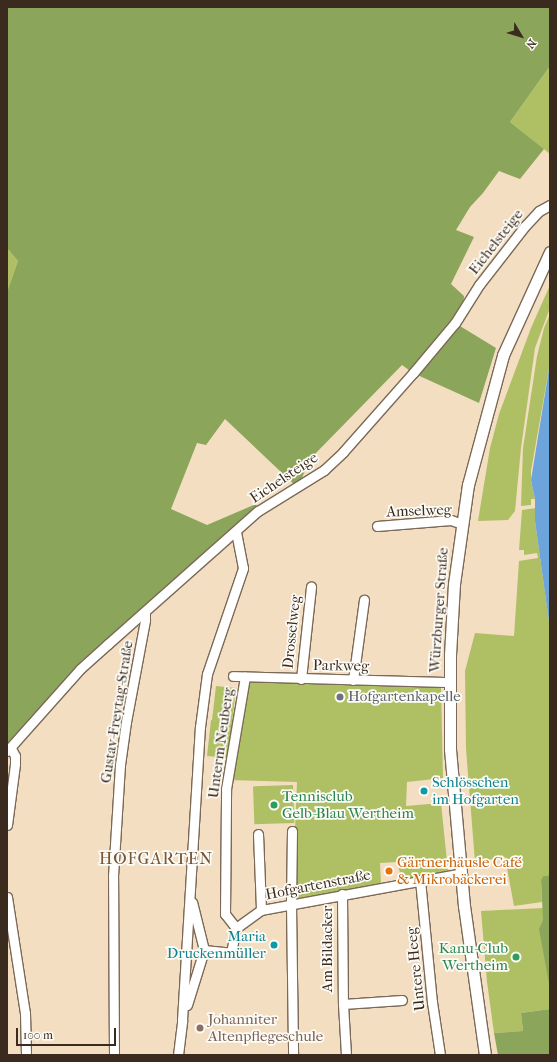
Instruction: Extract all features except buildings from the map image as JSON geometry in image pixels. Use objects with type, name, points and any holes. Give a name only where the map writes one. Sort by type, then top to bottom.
[{"type":"main road","name":"Würzburger Straße","points":[[485,1055],[467,930],[450,748],[449,682],[454,584],[462,524],[474,458],[503,355],[550,252]]},
{"type":"street","name":"Eichelsteige","points":[[9,750],[80,669],[258,512],[324,470],[343,452],[414,373],[455,323],[479,285],[525,226],[538,212],[550,205]]},
{"type":"street","name":"Amselweg","points":[[377,526],[451,520],[462,524]]},
{"type":"street","points":[[178,1055],[182,1020],[200,727],[207,674],[243,568],[236,533]]},
{"type":"street","name":"Drosselweg","points":[[301,679],[311,587]]},
{"type":"street","points":[[353,680],[364,600]]},
{"type":"street","name":"Gustav-Freytag-Straße","points":[[114,1055],[113,876],[120,765],[126,722],[145,620],[145,612]]},
{"type":"street","name":"Parkweg","points":[[233,676],[449,682]]},
{"type":"street","name":"Unterm Neuberg","points":[[236,928],[224,914],[226,789],[245,677]]},
{"type":"street","points":[[7,825],[15,764],[15,756],[9,750]]},
{"type":"street","points":[[292,831],[291,904],[293,1055]]},
{"type":"street","points":[[258,834],[262,910]]},
{"type":"street","name":"Hofgartenstraße","points":[[236,928],[262,910],[462,873]]},
{"type":"street","name":"Untere Heeg","points":[[420,880],[432,1002],[440,1055]]},
{"type":"street","points":[[182,1020],[204,950],[190,893]]},
{"type":"street","name":"Am Bildacker","points":[[342,894],[343,1004],[346,1055]]},
{"type":"street","points":[[7,897],[25,1013],[26,1055]]},
{"type":"street","points":[[204,950],[231,953],[236,928]]},
{"type":"street","name":"Am Bildacker","points":[[343,1004],[402,1000]]},
{"type":"green space","points":[[7,7],[550,7],[550,66],[510,122],[544,149],[520,179],[499,171],[483,193],[470,207],[456,230],[474,237],[451,284],[464,296],[463,312],[455,323],[496,348],[479,403],[413,373],[402,365],[315,454],[306,468],[298,488],[225,419],[206,445],[197,443],[171,509],[207,525],[256,504],[258,511],[108,644],[7,757],[7,292],[18,261],[7,248]]},
{"type":"green space","points":[[550,66],[550,154],[510,122]]},
{"type":"green space","points":[[7,248],[18,261],[7,292]]},
{"type":"green space","points":[[550,285],[550,308],[535,348],[521,448],[515,511],[508,520],[478,521],[490,448],[499,414],[531,328]]},
{"type":"green space","points":[[550,314],[550,363],[531,471],[531,480],[535,499],[531,499],[531,505],[521,506],[523,448],[537,356],[544,328]]},
{"type":"green space","points":[[536,508],[535,521],[550,629],[550,875],[543,876],[541,880],[542,902],[514,906],[505,857],[475,862],[466,749],[465,671],[475,633],[514,636],[519,561],[538,558],[537,553],[524,555],[524,550],[519,550],[522,510]]},
{"type":"green space","points":[[245,677],[441,685],[443,778],[407,782],[406,806],[441,803],[448,871],[401,881],[398,862],[380,863],[381,883],[292,901],[297,782],[227,780]]},
{"type":"green space","points":[[216,686],[236,688],[228,758],[207,756],[211,720],[218,721],[212,720]]},
{"type":"green space","name":"Tennisclub Gelb-Blau Wertheim","points":[[293,785],[294,823],[254,824],[253,786]]},
{"type":"green space","points":[[550,875],[550,989],[539,929],[543,920],[541,880],[543,876]]},
{"type":"green space","name":"Kanu-Club Wertheim","points":[[543,908],[550,983],[550,1009],[521,1013],[523,1031],[494,1033],[487,982],[481,911]]},
{"type":"green space","points":[[550,1009],[550,1054],[498,1055],[494,1033],[523,1031],[521,1013]]},
{"type":"water","points":[[550,363],[550,629],[535,521],[535,499],[531,480]]},
{"type":"place","name":"Hofgartenkapelle","points":[[340,697]]},
{"type":"place","name":"Schlösschen im Hofgarten","points":[[424,791]]},
{"type":"place","name":"Tennisclub Gelb-Blau Wertheim","points":[[274,805]]},
{"type":"place","name":"Gärtnerhäusle Café & Mikrobäckerei","points":[[389,871]]},
{"type":"place","name":"Maria Druckenmüller","points":[[274,945]]},
{"type":"place","name":"Kanu-Club Wertheim","points":[[516,957]]},
{"type":"place","name":"Johanniter Altenpflegeschule","points":[[200,1028]]},
{"type":"district","name":"HOFGARTEN","points":[[156,859]]}]
